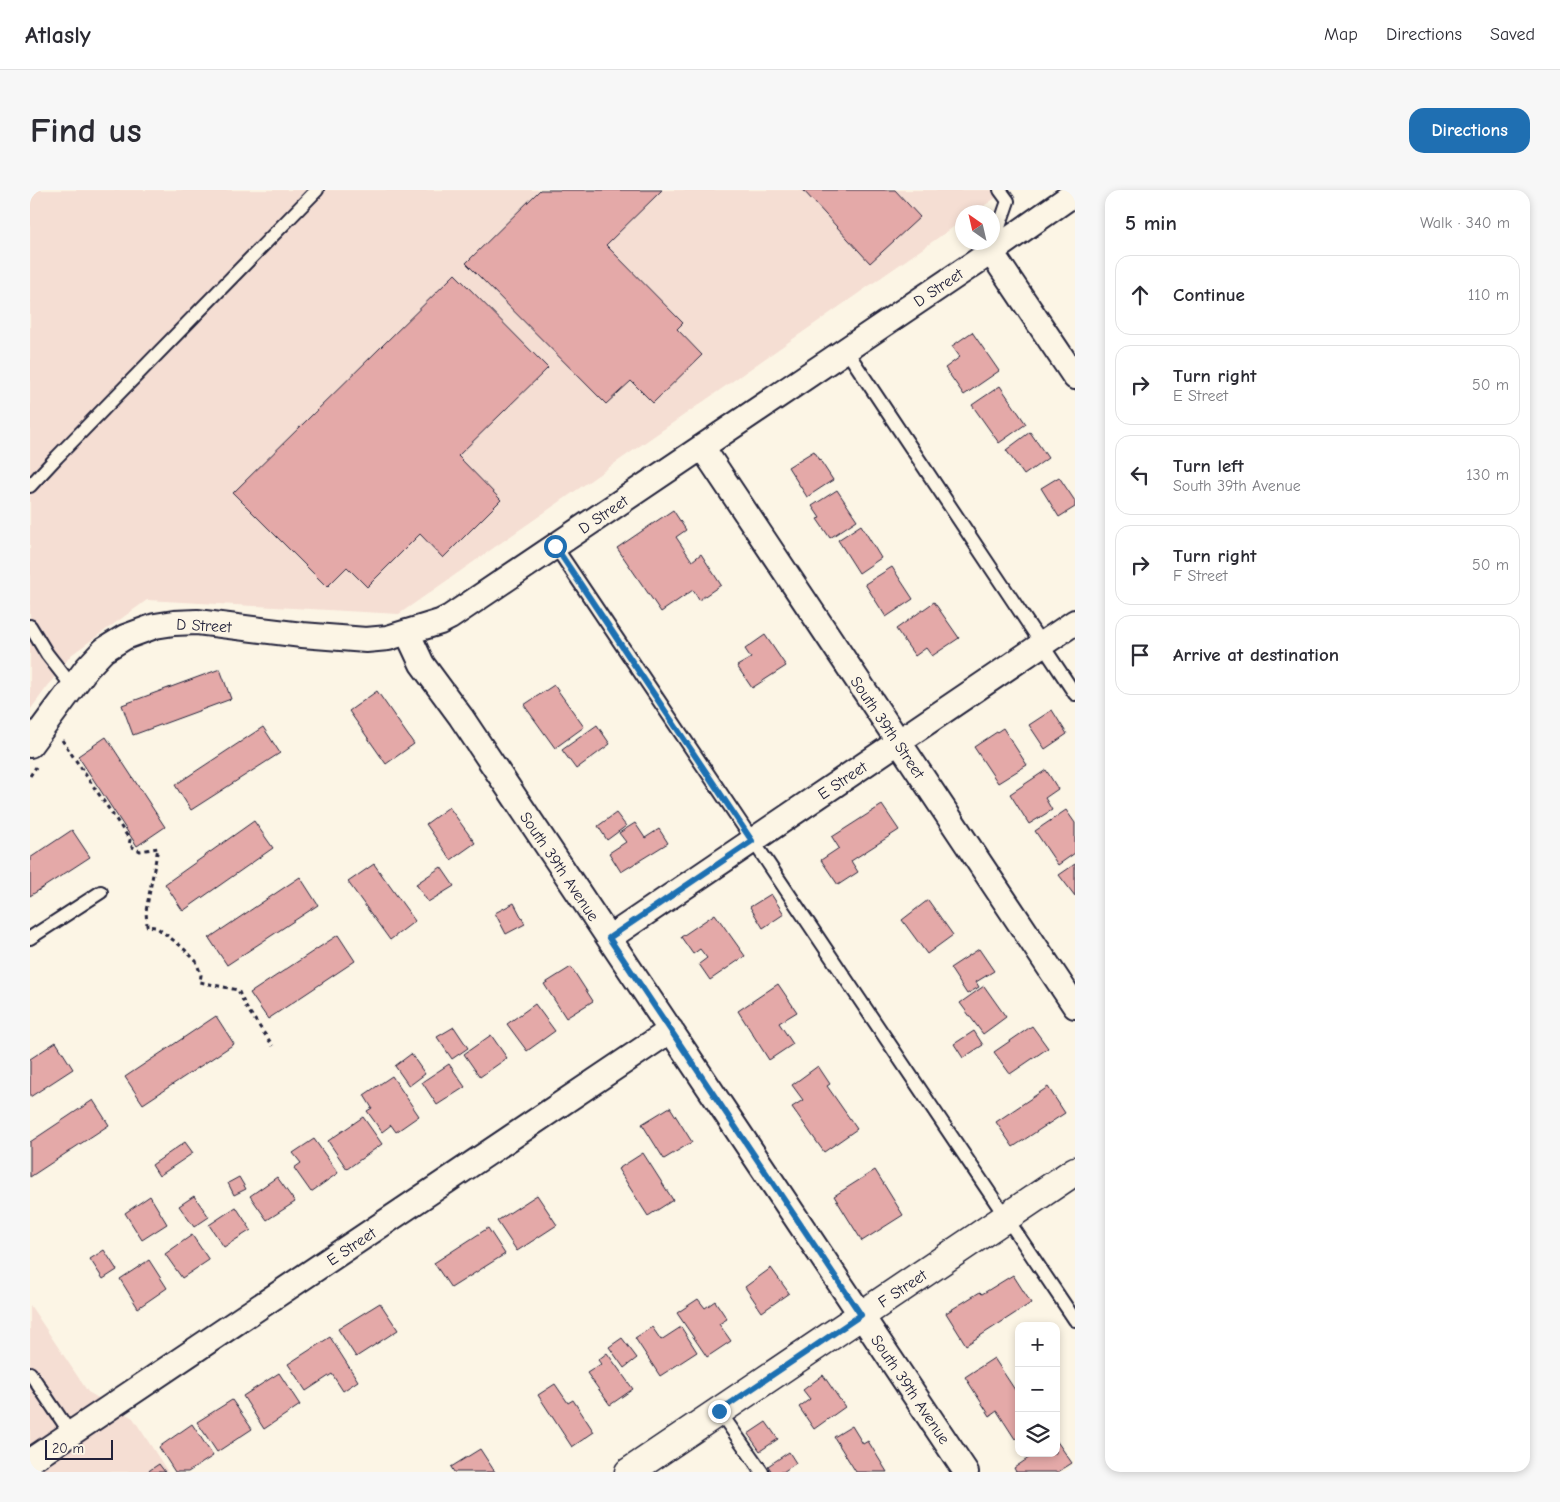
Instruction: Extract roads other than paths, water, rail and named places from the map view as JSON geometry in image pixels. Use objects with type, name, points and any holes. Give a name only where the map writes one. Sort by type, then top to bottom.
[{"type":"main road","name":"F Street","points":[[628,1472],[1075,1171]]},
{"type":"street","name":"D Street","points":[[30,745],[72,686],[104,650],[125,637],[155,626],[174,622],[197,622],[347,639],[388,638],[440,622],[450,617],[991,252],[1075,193]]},
{"type":"street","points":[[991,252],[1075,377]]},
{"type":"street","name":"South 39th Street","points":[[702,447],[1075,1006]]},
{"type":"street","name":"E Street","points":[[609,938],[1075,622]]},
{"type":"street","name":"South 39th Avenue","points":[[407,632],[422,664],[461,718],[966,1472]]},
{"type":"street","name":"E Street","points":[[30,1461],[671,1030]]},
{"type":"lane","points":[[30,486],[318,190]]},
{"type":"lane","points":[[991,252],[1008,201],[1000,190]]},
{"type":"lane","points":[[846,350],[1075,694]]},
{"type":"lane","points":[[555,546],[1075,1320]]},
{"type":"lane","points":[[30,626],[47,654],[72,686]]},
{"type":"lane","points":[[30,938],[102,892]]},
{"type":"lane","points":[[30,1373],[71,1434]]},
{"type":"lane","points":[[719,1411],[762,1472]]}]
